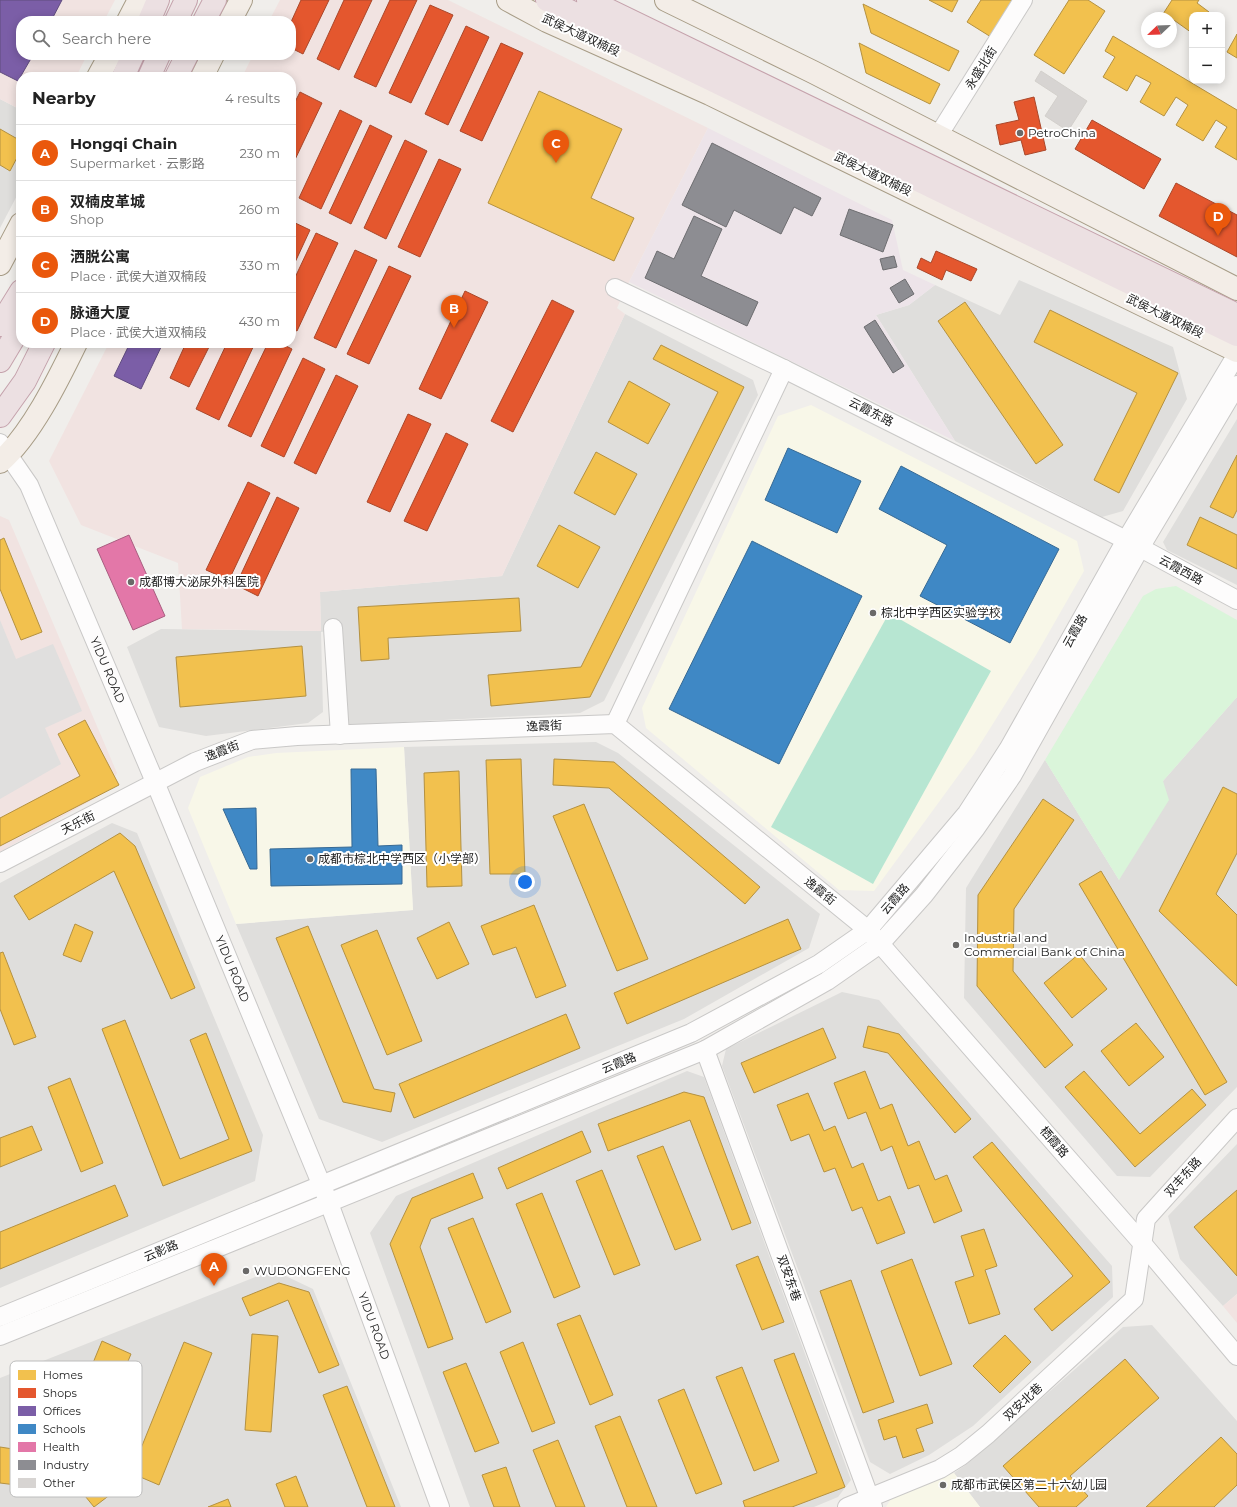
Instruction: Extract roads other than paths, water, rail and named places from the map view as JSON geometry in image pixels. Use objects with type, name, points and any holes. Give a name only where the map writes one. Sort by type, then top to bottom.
[{"type":"highway","points":[[150,16],[158,0]]},
{"type":"highway","points":[[178,16],[186,0]]},
{"type":"highway","points":[[207,16],[215,0]]},
{"type":"highway","points":[[547,0],[1237,335]]},
{"type":"highway","points":[[588,0],[1237,315]]},
{"type":"highway","points":[[125,72],[131,60]]},
{"type":"highway","points":[[151,72],[157,60]]},
{"type":"highway","points":[[178,72],[184,60]]},
{"type":"highway","points":[[0,325],[16,299]]},
{"type":"highway","points":[[0,361],[16,334]]},
{"type":"highway","points":[[0,416],[26,381],[42,348]]},
{"type":"main road","points":[[131,16],[139,0]]},
{"type":"main road","points":[[233,16],[241,0]]},
{"type":"main road","name":"武侯大道双楠段","points":[[508,0],[547,21],[717,98],[1237,351]]},
{"type":"main road","points":[[666,0],[813,72],[1237,289]]},
{"type":"main road","points":[[101,72],[107,60]]},
{"type":"main road","points":[[204,72],[210,60]]},
{"type":"main road","points":[[0,264],[16,234]]},
{"type":"main road","points":[[3,453],[57,384],[74,348]]},
{"type":"street","name":"永盛北街","points":[[938,136],[1023,0]]},
{"type":"street","name":"云霞东路","points":[[614,288],[784,369],[1133,544]]},
{"type":"street","name":"云霞路","points":[[321,1184],[691,1033],[819,964],[868,930],[967,813],[1009,748],[1133,544],[1237,354]]},
{"type":"street","points":[[615,724],[784,369]]},
{"type":"street","points":[[0,1336],[705,1050],[827,981],[880,944],[924,895],[976,828],[1012,776],[1133,544],[1237,385]]},
{"type":"street","name":"YIDU ROAD","points":[[3,453],[29,485],[155,782],[329,1203],[440,1507]]},
{"type":"street","name":"云霞西路","points":[[1133,544],[1237,600]]},
{"type":"street","points":[[333,628],[340,734]]},
{"type":"street","name":"逸霞街","points":[[155,782],[195,762],[252,740],[340,734],[615,724],[868,930]]},
{"type":"street","name":"天乐街","points":[[0,863],[155,782]]},
{"type":"street","name":"栖霞路","points":[[868,930],[1142,1243],[1237,1356]]},
{"type":"street","name":"双安东巷","points":[[705,1050],[871,1502]]},
{"type":"street","name":"双丰东路","points":[[1142,1243],[1146,1218],[1237,1118]]},
{"type":"street","name":"云影路","points":[[0,1317],[321,1184]]},
{"type":"street","name":"双安北巷","points":[[847,1507],[871,1502],[940,1469],[961,1456],[988,1434],[1134,1299],[1142,1243]]},
{"type":"place","name":"PetroChina","points":[[1020,133]]},
{"type":"place","name":"洒脱公寓","points":[[556,163]]},
{"type":"place","name":"脉通大厦","points":[[1218,236]]},
{"type":"place","name":"双楠皮革城","points":[[454,328]]},
{"type":"place","name":"成都博大泌尿外科医院","points":[[131,582]]},
{"type":"place","name":"棕北中学西区实验学校","points":[[873,613]]},
{"type":"place","name":"成都市棕北中学西区（小学部）","points":[[310,859]]},
{"type":"place","name":"Industrial and Commercial Bank of China","points":[[956,945]]},
{"type":"place","name":"WUDONGFENG","points":[[246,1271]]},
{"type":"place","name":"Hongqi Chain","points":[[214,1286]]},
{"type":"place","name":"成都市武侯区第二十六幼儿园","points":[[943,1485]]}]
